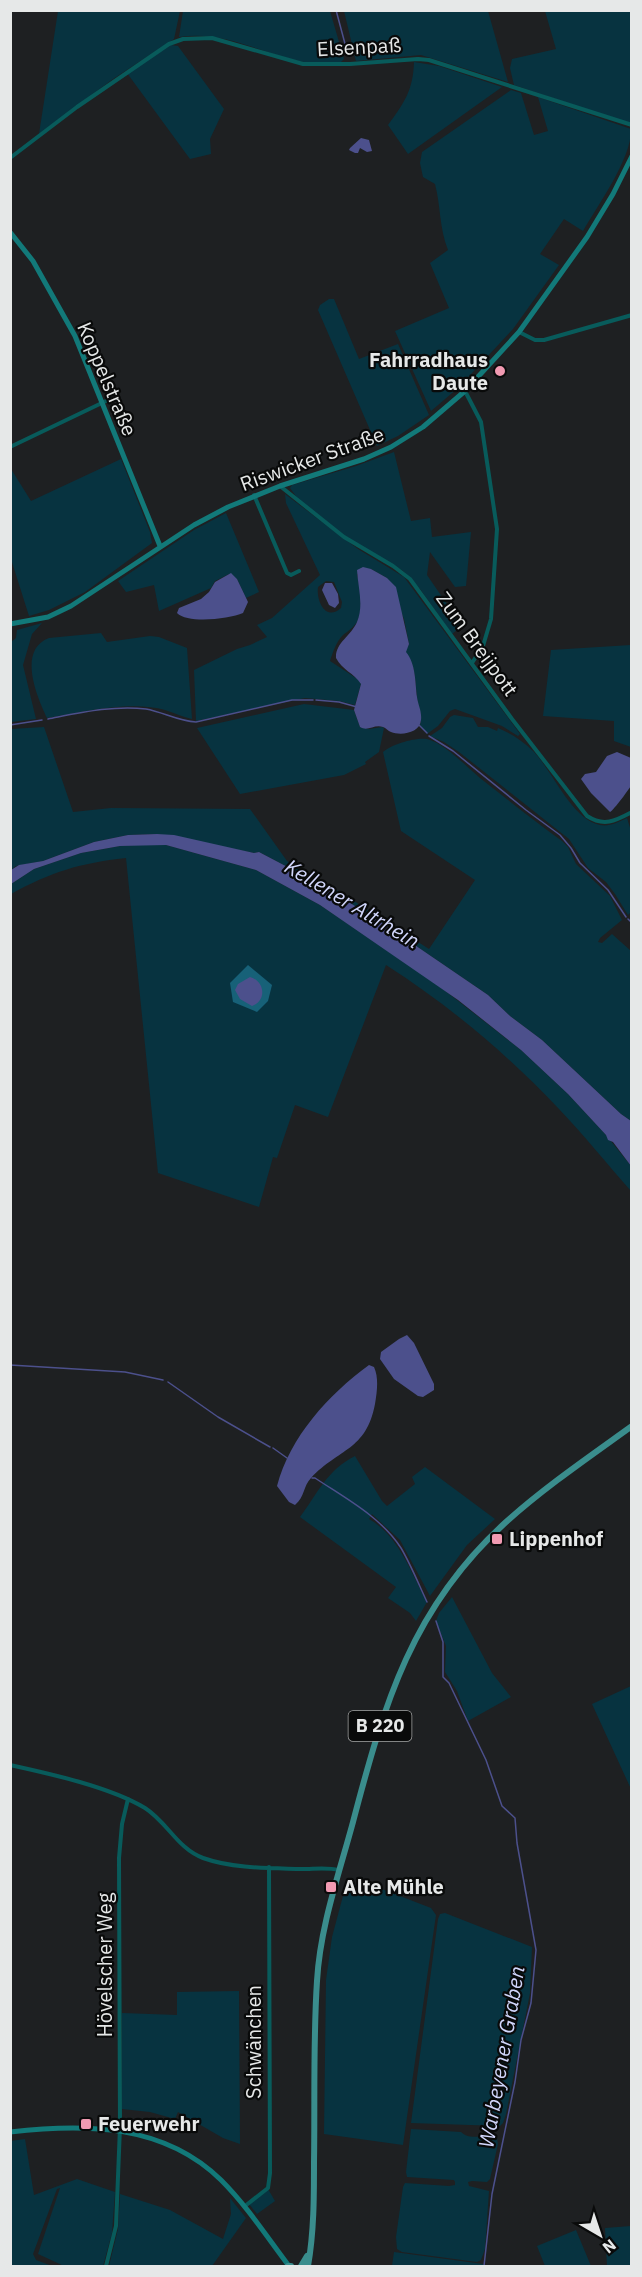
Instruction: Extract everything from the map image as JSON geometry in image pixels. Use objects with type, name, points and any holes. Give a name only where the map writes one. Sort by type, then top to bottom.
[{"type":"main road","name":"B 220","points":[[308,2266],[313,2225],[317,1977],[340,1870],[387,1704],[404,1662],[444,1591],[485,1543],[543,1491],[632,1426]]},
{"type":"main road","points":[[301,2266],[310,2250]]},
{"type":"street","name":"Elsenpaß","points":[[10,158],[154,53],[177,41],[197,37],[212,38],[287,60],[320,65],[429,60],[632,125]]},
{"type":"street","name":"Riswicker Straße","points":[[10,624],[48,617],[70,606],[194,525],[254,495],[364,459],[392,447],[423,427],[465,391],[519,332],[587,237],[613,194],[632,156]]},
{"type":"street","name":"Koppelstraße","points":[[10,232],[33,261],[62,312],[105,402],[160,546]]},
{"type":"street","points":[[519,332],[535,340],[544,340],[632,315]]},
{"type":"street","points":[[465,391],[481,422],[497,529],[491,619],[483,646],[472,663]]},
{"type":"street","points":[[10,447],[105,402]]},
{"type":"street","name":"Zum Breijpott","points":[[280,486],[344,537],[369,554],[393,566],[410,579],[587,816],[605,823],[613,822],[632,812]]},
{"type":"street","points":[[254,495],[287,573],[291,575],[299,572]]},
{"type":"street","points":[[10,1765],[52,1775],[128,1799],[162,1821],[189,1851],[221,1863],[340,1870]]},
{"type":"street","name":"Hövelscher Weg","points":[[106,2266],[116,2226],[120,2131],[119,1858],[122,1824],[128,1799]]},
{"type":"street","name":"Schwänchen","points":[[245,2206],[268,2188],[270,2174],[269,1867]]},
{"type":"street","points":[[10,2132],[72,2127],[120,2131],[145,2135],[190,2154],[222,2181],[245,2206],[289,2266]]},
{"type":"shaded area","points":[[58,11],[180,11],[174,39],[113,79],[39,134]]},
{"type":"shaded area","points":[[183,11],[330,11],[344,59],[341,62],[303,62],[227,39],[179,37]]},
{"type":"shaded area","points":[[344,11],[488,11],[508,82],[421,55],[356,61]]},
{"type":"shaded area","points":[[545,11],[630,11],[631,124],[514,85],[510,68],[512,59],[556,49]]},
{"type":"shaded area","points":[[171,45],[178,46],[224,109],[210,139],[211,154],[190,159],[127,73]]},
{"type":"shaded area","points":[[414,62],[439,66],[502,87],[408,154],[388,125],[407,96],[412,81]]},
{"type":"shaded area","points":[[511,90],[521,93],[534,135],[548,131],[538,97],[631,129],[630,141],[613,181],[583,231],[564,219],[540,254],[559,265],[513,329],[458,388],[431,411],[395,331],[449,308],[430,263],[448,250],[435,184],[423,177],[420,163],[422,152]]},
{"type":"shaded area","points":[[361,138],[369,140],[372,151],[367,152],[360,148],[358,153],[355,153],[349,150]]},
{"type":"shaded area","points":[[329,299],[334,299],[359,359],[398,344],[429,415],[398,436],[377,446],[318,310],[320,305]]},
{"type":"shaded area","points":[[394,452],[411,521],[430,518],[432,537],[471,532],[466,586],[455,587],[430,552],[427,575],[462,626],[452,634],[420,589],[403,571],[345,536],[298,499],[290,488],[292,485]]},
{"type":"shaded area","points":[[121,459],[150,532],[152,543],[85,592],[49,610],[29,616],[11,559],[11,469],[31,501]]},
{"type":"shaded area","points":[[285,494],[358,549],[404,577],[520,734],[518,736],[502,726],[455,709],[450,711],[438,726],[427,734],[420,725],[421,714],[414,673],[405,652],[409,644],[404,619],[387,578],[371,569],[357,574],[361,598],[359,617],[338,641],[330,661],[359,680],[361,684],[355,705],[305,698],[196,721],[194,670],[267,637],[257,625],[272,618],[320,575],[286,503]],"holes":[[[326,581],[334,582],[342,602],[341,608],[331,613],[320,603],[318,587]]]},
{"type":"shaded area","points":[[226,513],[259,592],[246,598],[237,579],[229,574],[215,581],[211,588],[159,611],[154,585],[126,592],[118,581],[194,530]]},
{"type":"shaded area","points":[[363,567],[387,578],[396,587],[409,644],[406,652],[413,668],[421,714],[420,724],[414,731],[395,733],[380,726],[366,729],[360,727],[354,710],[361,684],[341,666],[336,658],[338,648],[354,627],[359,616],[357,570]]},
{"type":"shaded area","points":[[231,573],[237,579],[248,602],[243,613],[219,619],[199,619],[177,613],[179,608],[201,599],[215,582]]},
{"type":"shaded area","points":[[325,583],[332,583],[338,594],[339,603],[335,608],[329,605],[322,590]]},
{"type":"shaded area","points":[[42,623],[32,634],[23,665],[36,719],[11,722],[11,642],[16,638],[17,630]]},
{"type":"shaded area","points":[[101,633],[107,642],[150,636],[159,637],[187,648],[192,719],[165,710],[137,706],[91,710],[47,718],[32,675],[34,653],[39,644],[49,638]]},
{"type":"shaded area","points":[[631,645],[631,747],[614,741],[614,721],[543,716],[551,650]]},
{"type":"shaded area","points":[[304,704],[354,710],[360,727],[384,728],[379,752],[365,762],[366,764],[344,775],[240,794],[197,728]]},
{"type":"shaded area","points":[[454,715],[473,718],[478,727],[488,727],[497,731],[498,728],[525,744],[540,759],[580,814],[590,821],[607,825],[627,818],[631,831],[631,912],[628,915],[606,882],[588,868],[569,839],[459,752],[430,736],[442,728]]},
{"type":"shaded area","points":[[44,727],[73,812],[111,808],[250,809],[287,861],[429,949],[475,880],[401,831],[383,752],[398,744],[417,739],[427,739],[441,745],[562,841],[568,847],[576,864],[610,896],[622,920],[598,942],[602,943],[612,934],[631,951],[631,1121],[542,1040],[510,1016],[488,995],[384,924],[318,883],[259,852],[254,853],[157,834],[128,835],[94,842],[43,861],[16,866],[11,870],[11,729]]},
{"type":"shaded area","points":[[617,752],[631,758],[633,781],[610,812],[581,779],[585,774],[596,772],[607,756]]},
{"type":"shaded area","points":[[128,835],[174,835],[254,853],[259,852],[318,883],[384,924],[488,995],[510,1016],[542,1040],[631,1121],[631,1166],[613,1142],[608,1140],[568,1094],[521,1050],[458,1000],[320,905],[256,870],[166,845],[120,846],[81,853],[34,869],[11,884],[11,870],[19,865],[43,861],[94,842]]},
{"type":"shaded area","points":[[148,844],[166,845],[256,870],[320,905],[439,986],[521,1050],[568,1094],[631,1166],[631,1191],[568,1119],[519,1069],[455,1014],[386,965],[328,1117],[295,1105],[277,1158],[273,1157],[259,1207],[158,1173],[126,858],[66,870],[11,894],[11,884],[34,869],[81,853]]},
{"type":"shaded area","points":[[248,965],[272,985],[268,1001],[257,1012],[233,1002],[230,983]]},
{"type":"shaded area","points":[[250,977],[259,983],[262,991],[260,1000],[252,1006],[240,999],[235,990],[238,984]]},
{"type":"shaded area","points":[[407,1335],[414,1343],[434,1384],[434,1390],[423,1397],[394,1379],[380,1359],[381,1352]]},
{"type":"shaded area","points":[[369,1365],[376,1371],[377,1390],[371,1419],[365,1431],[350,1447],[311,1478],[301,1499],[295,1505],[289,1502],[277,1486],[291,1451],[312,1418],[339,1390]]},
{"type":"shaded area","points":[[355,1456],[387,1506],[415,1484],[412,1477],[425,1467],[495,1519],[467,1545],[430,1596],[400,1540],[372,1514],[369,1519],[379,1526],[396,1545],[427,1602],[416,1621],[410,1613],[388,1598],[396,1587],[300,1517],[330,1475]]},
{"type":"shaded area","points":[[452,1597],[492,1673],[511,1697],[468,1721],[457,1691],[445,1672],[446,1646],[436,1621],[439,1613]]},
{"type":"shaded area","points":[[631,1686],[631,1789],[592,1704]]},
{"type":"shaded area","points":[[347,1881],[364,1887],[366,1883],[431,1908],[436,1915],[403,2145],[324,2134],[326,1980],[332,1937]]},
{"type":"shaded area","points":[[445,1913],[532,1947],[530,1993],[506,2114],[500,2126],[411,2123],[438,1919],[440,1914]]},
{"type":"shaded area","points":[[239,1991],[240,2144],[223,2138],[178,2112],[175,2119],[150,2112],[122,2109],[122,2013],[177,2015],[177,1992]]},
{"type":"shaded area","points":[[411,2129],[461,2132],[474,2137],[497,2138],[498,2144],[490,2179],[487,2182],[468,2182],[469,2186],[489,2191],[485,2249],[481,2260],[477,2262],[402,2252],[397,2249],[396,2237],[405,2183],[455,2185],[454,2180],[407,2177]]},
{"type":"shaded area","points":[[25,2139],[34,2195],[77,2179],[115,2192],[112,2233],[103,2266],[64,2266],[38,2254],[60,2188],[57,2189],[33,2254],[36,2260],[52,2266],[11,2266],[10,2141]]},
{"type":"shaded area","points":[[268,2189],[275,2201],[257,2214],[249,2204]]},
{"type":"shaded area","points":[[120,2194],[170,2210],[223,2239],[231,2214],[230,2198],[246,2218],[212,2266],[109,2266],[118,2229]]},
{"type":"shaded area","points":[[631,2226],[631,2266],[607,2266],[605,2228]]},
{"type":"shaded area","points":[[576,2230],[591,2266],[545,2266],[537,2246]]},
{"type":"shaded area","points":[[394,2252],[483,2264],[483,2266],[392,2266]]},
{"type":"waterway","points":[[336,10],[348,55]]},
{"type":"waterway","points":[[48,719],[96,710],[134,708],[152,710],[196,722],[292,700],[313,700]]},
{"type":"waterway","points":[[316,700],[339,702],[357,707]]},
{"type":"waterway","points":[[10,725],[42,720]]},
{"type":"waterway","points":[[419,725],[427,733]]},
{"type":"waterway","points":[[429,736],[453,751],[560,835],[580,863],[608,890],[626,917]]},
{"type":"waterway","points":[[628,919],[632,923]]},
{"type":"waterway","name":"Warbeyener Graben","points":[[10,1365],[125,1372],[163,1380]]},
{"type":"waterway","name":"Warbeyener Graben","points":[[168,1382],[218,1417],[270,1447]]},
{"type":"waterway","name":"Warbeyener Graben","points":[[273,1448],[287,1458]]},
{"type":"waterway","name":"Warbeyener Graben","points":[[312,1478],[362,1509],[393,1537],[405,1555],[427,1602]]},
{"type":"waterway","name":"Warbeyener Graben","points":[[436,1621],[443,1642],[443,1677],[449,1683],[486,1760],[502,1806],[515,1818],[517,1843],[536,1950],[531,2003],[521,2040],[515,2082],[492,2194],[484,2266]]},
{"type":"place","name":"Fahrradhaus Daute","points":[[500,371]]},
{"type":"place","name":"Lippenhof","points":[[497,1539]]},
{"type":"place","name":"Alte Mühle","points":[[331,1887]]},
{"type":"place","name":"Feuerwehr","points":[[86,2124]]},
{"type":"water label","name":"Kellener Altrhein","points":[[352,904]]}]
